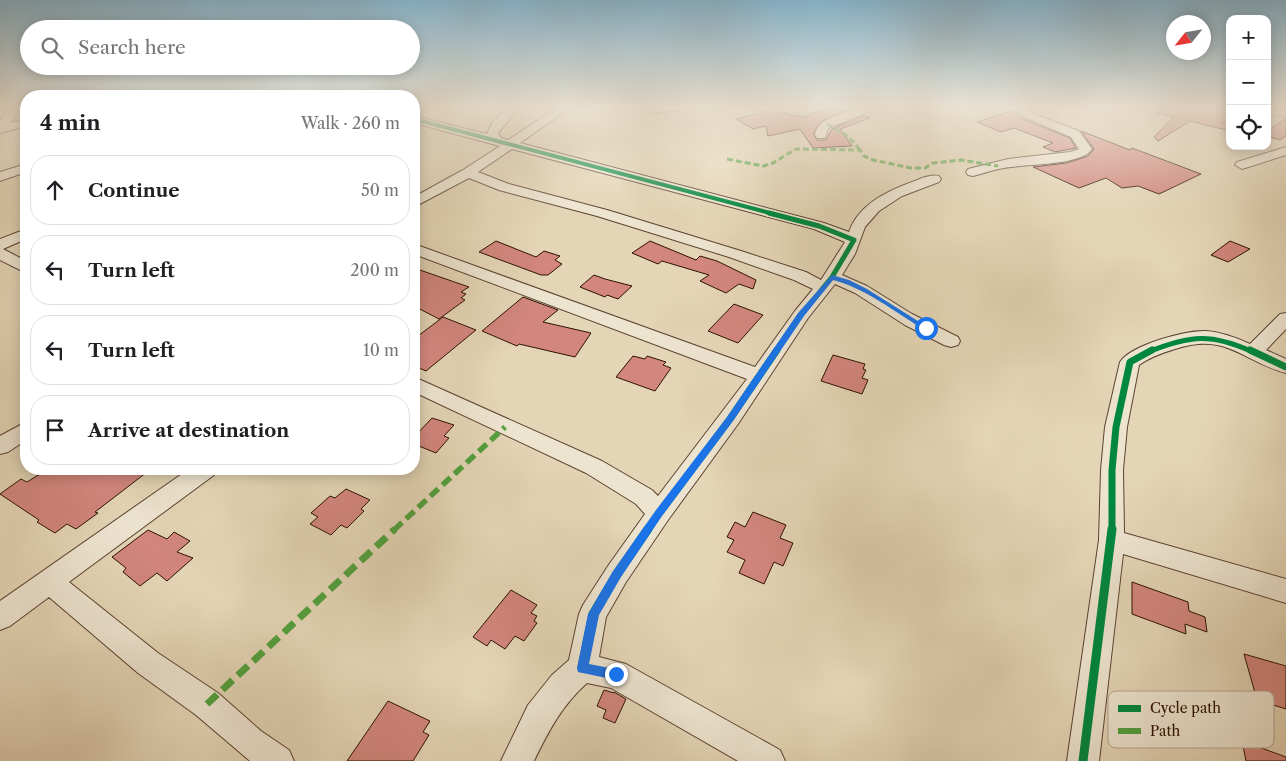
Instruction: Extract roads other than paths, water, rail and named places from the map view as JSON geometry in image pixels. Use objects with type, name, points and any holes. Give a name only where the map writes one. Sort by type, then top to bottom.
[{"type":"street","points":[[420,200],[468,172],[502,143],[819,226],[854,240]]},
{"type":"street","points":[[973,172],[1008,164],[1071,156],[1084,152],[1086,149],[1081,143]]},
{"type":"street","points":[[1242,165],[1286,151]]},
{"type":"street","points":[[0,177],[20,170]]},
{"type":"street","points":[[468,172],[504,187],[602,213],[800,276],[828,282],[847,281],[908,319],[951,341]]},
{"type":"street","points":[[517,761],[540,716],[551,700],[562,685],[582,668],[593,614],[617,574],[659,513],[730,419],[801,315],[848,254],[854,240],[856,228],[862,218],[872,209],[899,192],[934,179]]},
{"type":"street","points":[[0,245],[20,237]]},
{"type":"street","points":[[420,251],[760,376]]},
{"type":"street","points":[[0,253],[20,265]]},
{"type":"street","points":[[1253,352],[1286,318]]},
{"type":"street","points":[[1083,761],[1112,540],[1112,470],[1116,427],[1130,362],[1141,354],[1153,349],[1177,342],[1206,337],[1253,352],[1286,367]]},
{"type":"street","points":[[420,387],[594,467],[644,497],[659,513]]},
{"type":"street","points":[[0,446],[20,434]]},
{"type":"street","points":[[0,617],[198,475]]},
{"type":"street","points":[[1112,540],[1286,591]]},
{"type":"street","points":[[50,582],[148,662],[207,704],[250,742],[278,761]]},
{"type":"street","points":[[582,668],[616,674],[769,761]]}]
